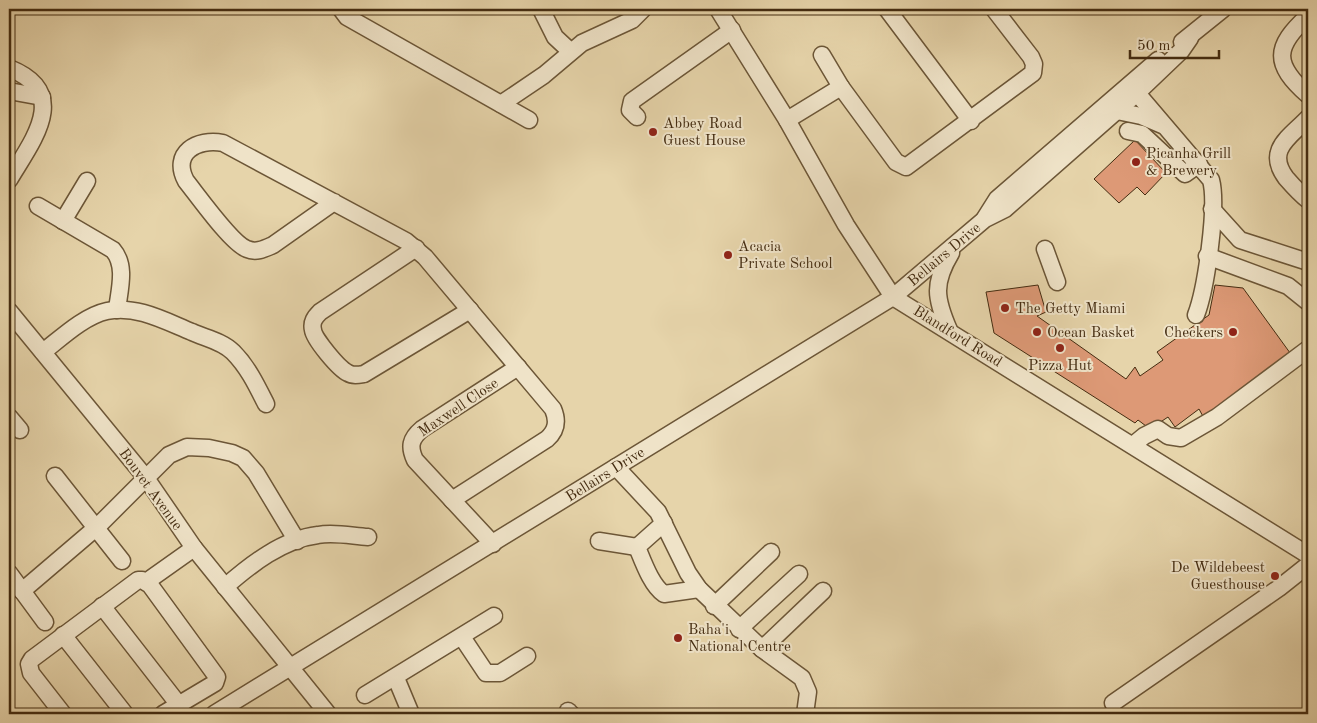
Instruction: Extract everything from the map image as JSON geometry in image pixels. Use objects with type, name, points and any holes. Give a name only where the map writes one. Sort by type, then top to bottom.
[{"type":"street","points":[[341,9],[347,17],[529,120]]},
{"type":"street","points":[[541,9],[555,36],[570,51]]},
{"type":"street","points":[[500,104],[544,75],[570,51],[582,43],[632,20],[643,9]]},
{"type":"street","name":"Blandford Road","points":[[718,9],[787,120],[846,225],[893,297],[949,330],[1308,555]]},
{"type":"street","points":[[887,9],[971,121]]},
{"type":"street","points":[[822,55],[841,87],[900,166],[911,165],[1030,77],[1034,69],[1031,58],[994,9]]},
{"type":"street","name":"Bellairs Drive","points":[[985,219],[997,199],[1133,88],[1175,46],[1190,38],[1217,11]]},
{"type":"street","points":[[1308,16],[1286,39],[1281,52],[1281,60],[1291,77],[1308,95]]},
{"type":"street","points":[[637,117],[630,110],[632,101],[732,30]]},
{"type":"street","points":[[9,68],[29,77],[39,90],[44,110],[38,129],[9,180]]},
{"type":"street","points":[[787,120],[841,87]]},
{"type":"street","points":[[1133,88],[1200,164],[1211,180],[1212,209],[1207,256],[1198,308]]},
{"type":"street","name":"Bellairs Drive","points":[[214,714],[292,668],[616,466],[893,297],[985,219],[1005,209],[1117,111],[1133,88]]},
{"type":"street","points":[[9,91],[42,97]]},
{"type":"street","points":[[1117,111],[1141,116],[1164,125]]},
{"type":"street","points":[[1308,118],[1280,147],[1277,161],[1286,177],[1308,200]]},
{"type":"street","points":[[1128,131],[1142,134],[1185,174],[1200,164]]},
{"type":"street","points":[[334,202],[264,249],[247,250],[235,241],[186,181],[182,173],[181,164],[183,157],[194,146],[212,141],[223,143],[395,234],[416,248],[553,409],[556,417],[553,434],[452,500]]},
{"type":"street","points":[[63,221],[87,180]]},
{"type":"street","points":[[38,206],[113,250],[118,256],[121,270],[117,310]]},
{"type":"street","points":[[1212,209],[1240,240],[1308,262]]},
{"type":"street","points":[[949,330],[940,308],[937,287],[941,269],[959,240]]},
{"type":"street","points":[[1245,270],[1257,246]]},
{"type":"street","points":[[416,248],[320,312],[314,318],[313,332],[316,338],[342,369],[349,374],[364,374],[470,310]]},
{"type":"street","points":[[1045,249],[1057,282]]},
{"type":"street","points":[[1207,256],[1288,286],[1308,302]]},
{"type":"street","points":[[43,352],[88,319],[105,312],[117,310],[158,317],[226,347],[249,372],[266,404]]},
{"type":"street","name":"Bouvet Avenue","points":[[9,311],[146,478],[194,548],[328,714]]},
{"type":"street","points":[[1133,445],[1144,436],[1158,429],[1168,436],[1181,438],[1217,417],[1308,349]]},
{"type":"street","name":"Maxwell Close","points":[[492,544],[416,460],[411,445],[412,439],[422,429],[518,367]]},
{"type":"street","points":[[9,417],[20,430]]},
{"type":"street","points":[[22,591],[97,526],[169,455],[187,447],[209,448],[232,453],[243,458],[256,473],[297,541]]},
{"type":"street","points":[[616,466],[658,512],[698,589],[738,629],[802,678],[808,692],[806,714]]},
{"type":"street","points":[[54,476],[97,526],[122,561]]},
{"type":"street","points":[[637,548],[664,523]]},
{"type":"street","points":[[225,587],[259,560],[297,541],[319,534],[368,537]]},
{"type":"street","points":[[599,541],[637,548]]},
{"type":"street","points":[[146,582],[194,548]]},
{"type":"street","points":[[637,548],[657,587],[664,594],[698,589]]},
{"type":"street","points":[[714,606],[771,552]]},
{"type":"street","points":[[1113,703],[1279,588],[1308,565]]},
{"type":"street","points":[[9,573],[45,622]]},
{"type":"street","points":[[738,629],[799,574]]},
{"type":"street","points":[[63,714],[31,673],[29,664],[63,635],[138,580],[146,582],[216,675],[215,683],[163,714]]},
{"type":"street","points":[[762,649],[822,590]]},
{"type":"street","points":[[102,606],[179,704]]},
{"type":"street","points":[[365,695],[396,678],[494,616]]},
{"type":"street","points":[[63,635],[125,714]]},
{"type":"street","points":[[462,637],[486,673],[500,673],[527,656]]},
{"type":"street","points":[[396,678],[411,714]]},
{"type":"building","points":[[1135,140],[1166,173],[1145,195],[1137,187],[1119,203],[1094,179]]},
{"type":"building","points":[[1038,285],[1046,312],[1037,316],[1126,379],[1135,367],[1140,376],[1163,360],[1157,352],[1209,315],[1215,285],[1243,288],[1293,357],[1206,422],[1199,409],[1175,427],[1168,417],[1150,429],[1138,420],[1135,423],[994,333],[986,292]]},
{"type":"place","name":"Abbey Road Guest House","points":[[653,132]]},
{"type":"place","name":"Picanha Grill & Brewery","points":[[1136,162]]},
{"type":"place","name":"Acacia Private School","points":[[728,255]]},
{"type":"place","name":"The Getty Miami","points":[[1005,308]]},
{"type":"place","name":"Ocean Basket","points":[[1037,332]]},
{"type":"place","name":"Checkers","points":[[1233,332]]},
{"type":"place","name":"Pizza Hut","points":[[1060,348]]},
{"type":"place","name":"De Wildebeest Guesthouse","points":[[1275,576]]},
{"type":"place","name":"Baha'i National Centre","points":[[678,638]]}]
